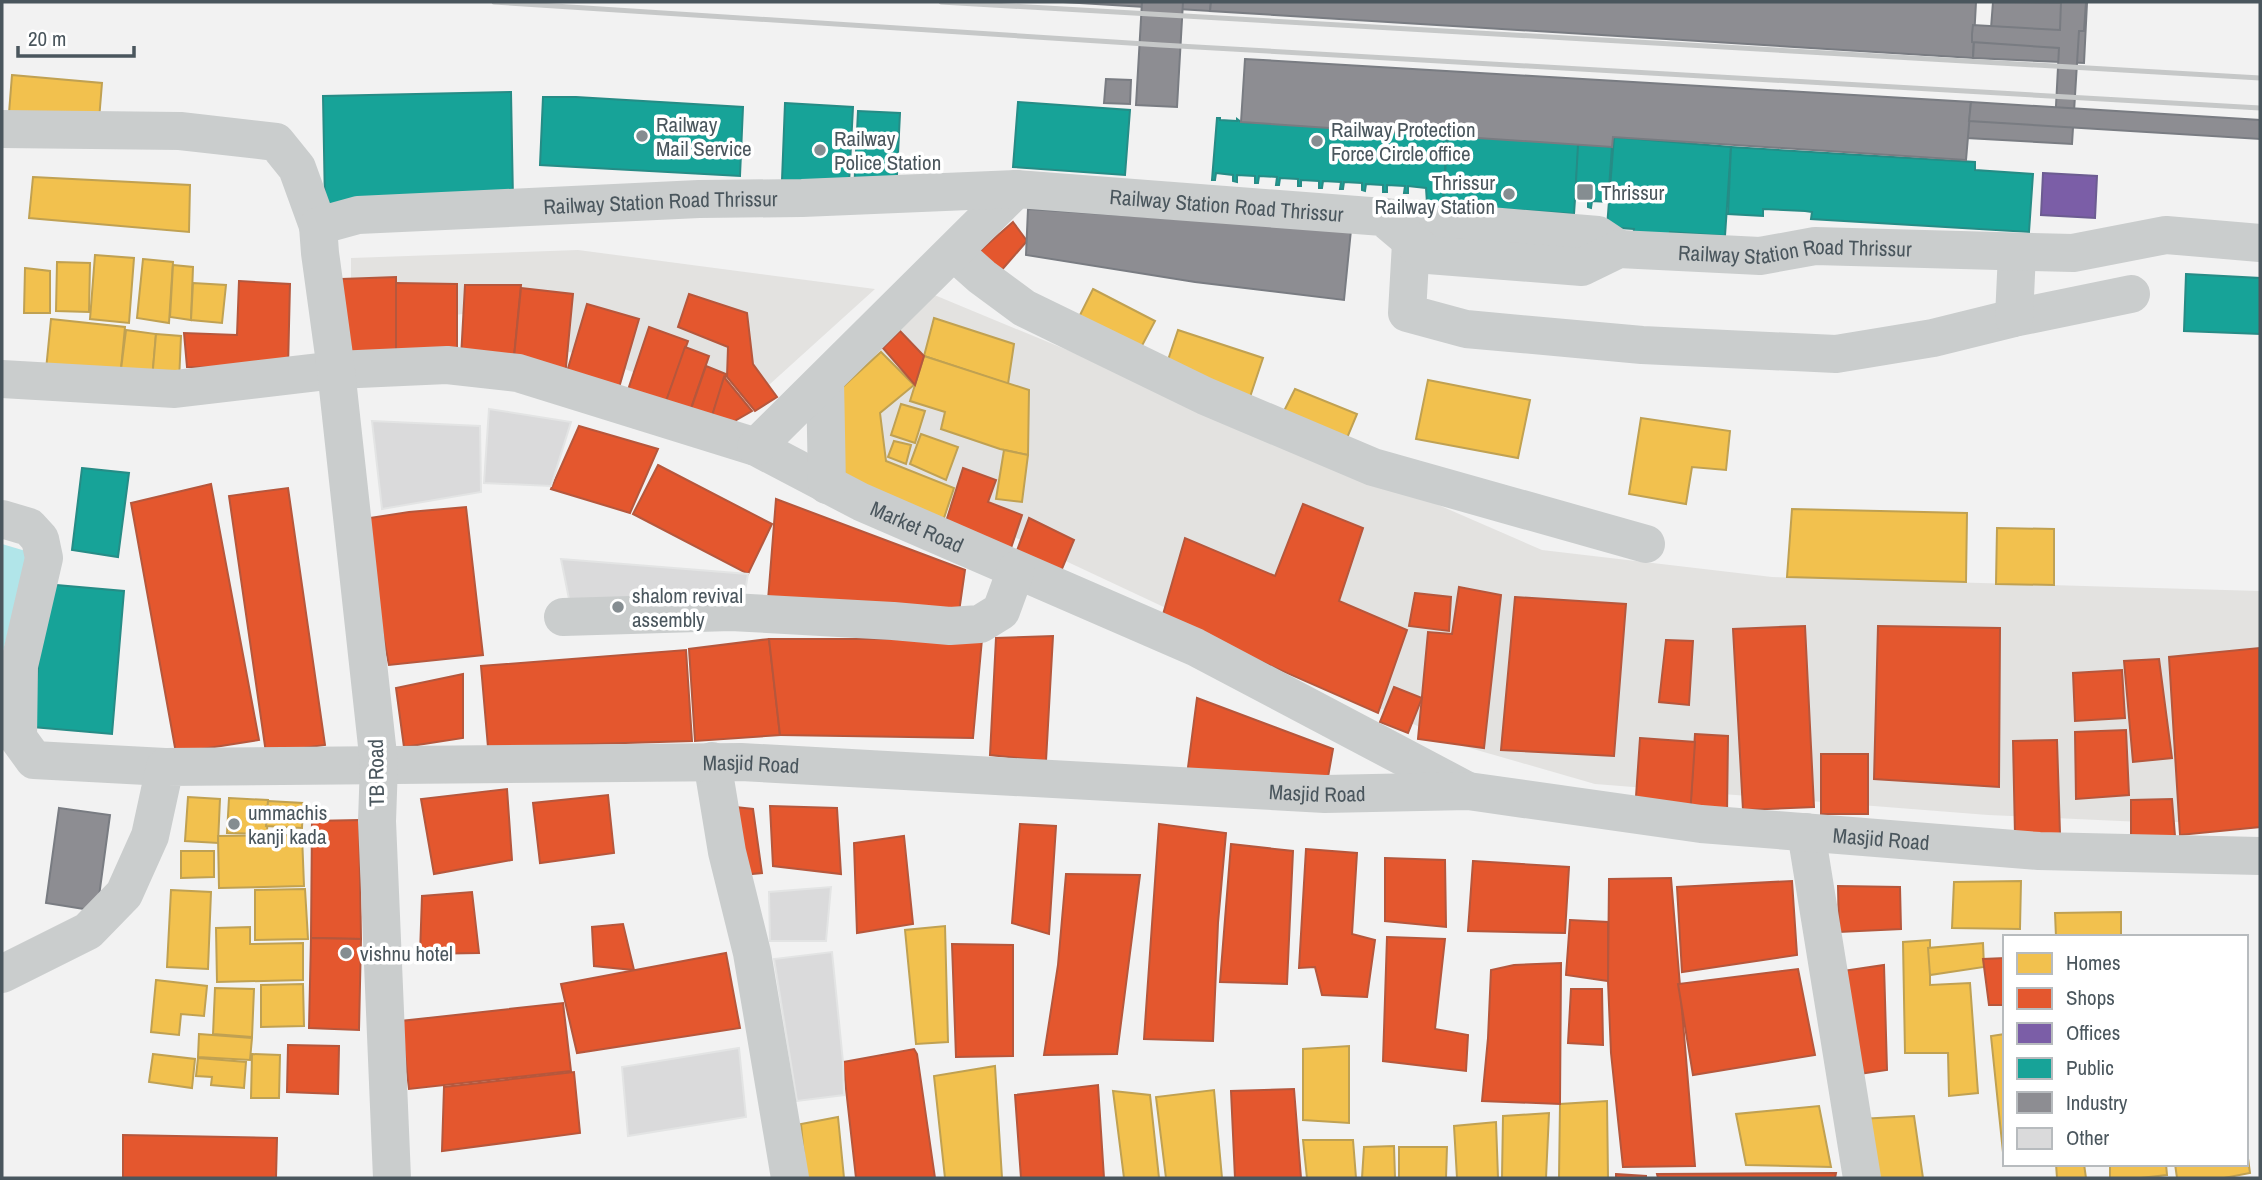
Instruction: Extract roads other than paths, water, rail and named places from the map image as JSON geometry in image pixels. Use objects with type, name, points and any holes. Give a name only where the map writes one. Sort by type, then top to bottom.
[{"type":"street","points":[[2,129],[180,131],[275,142],[297,168],[318,226],[337,370]]},
{"type":"street","points":[[756,447],[1017,189]]},
{"type":"street","name":"Railway Station Road Thrissur","points":[[318,226],[358,215],[699,199],[803,198],[1017,189],[1383,217],[1428,255],[1582,267],[1619,249],[1760,256],[1815,246],[2073,253],[2166,235],[2260,243]]},
{"type":"street","points":[[1383,217],[1598,235],[1619,249]]},
{"type":"street","points":[[1411,243],[1407,313],[1466,329],[1642,345],[1836,354],[1933,338],[2131,294]]},
{"type":"street","points":[[954,252],[982,278],[1024,308],[1205,396],[1337,452],[1373,467],[1646,544]]},
{"type":"street","points":[[2014,318],[2017,253]]},
{"type":"street","name":"Market Road","points":[[2,379],[175,389],[337,370],[447,365],[518,373],[756,447],[861,502],[1195,647],[1468,791]]},
{"type":"street","name":"TB Road","points":[[337,370],[379,764],[377,821],[392,1178]]},
{"type":"street","points":[[825,380],[827,485]]},
{"type":"street","name":"Masjid Road","points":[[2,519],[29,527],[40,539],[44,558],[19,666],[19,738],[34,760],[165,767],[712,761],[1325,794],[1468,791],[1701,824],[2039,851],[2258,858]]},
{"type":"street","points":[[563,617],[731,612],[950,626],[980,624],[1001,611],[1016,570]]},
{"type":"street","points":[[712,761],[727,852],[752,953],[790,1178]]},
{"type":"street","points":[[2,974],[88,931],[124,894],[150,836],[165,767]]},
{"type":"street","points":[[1806,832],[1862,1178]]},
{"type":"water","points":[[2,544],[29,552],[2,655]]},
{"type":"railway","points":[[494,2],[1161,45],[2260,108]]},
{"type":"railway","points":[[941,2],[2260,78]]},
{"type":"place","name":"Railway Mail Service","points":[[642,136]]},
{"type":"place","name":"Railway Protection Force Circle office","points":[[1317,141]]},
{"type":"place","name":"Railway Police Station","points":[[820,150]]},
{"type":"place","name":"Thrissur","points":[[1585,192]]},
{"type":"place","name":"Thrissur Railway Station","points":[[1509,194]]},
{"type":"place","name":"shalom revival assembly","points":[[618,607]]},
{"type":"place","name":"ummachis kanji kada","points":[[234,824]]},
{"type":"place","name":"vishnu hotel","points":[[346,953]]}]
